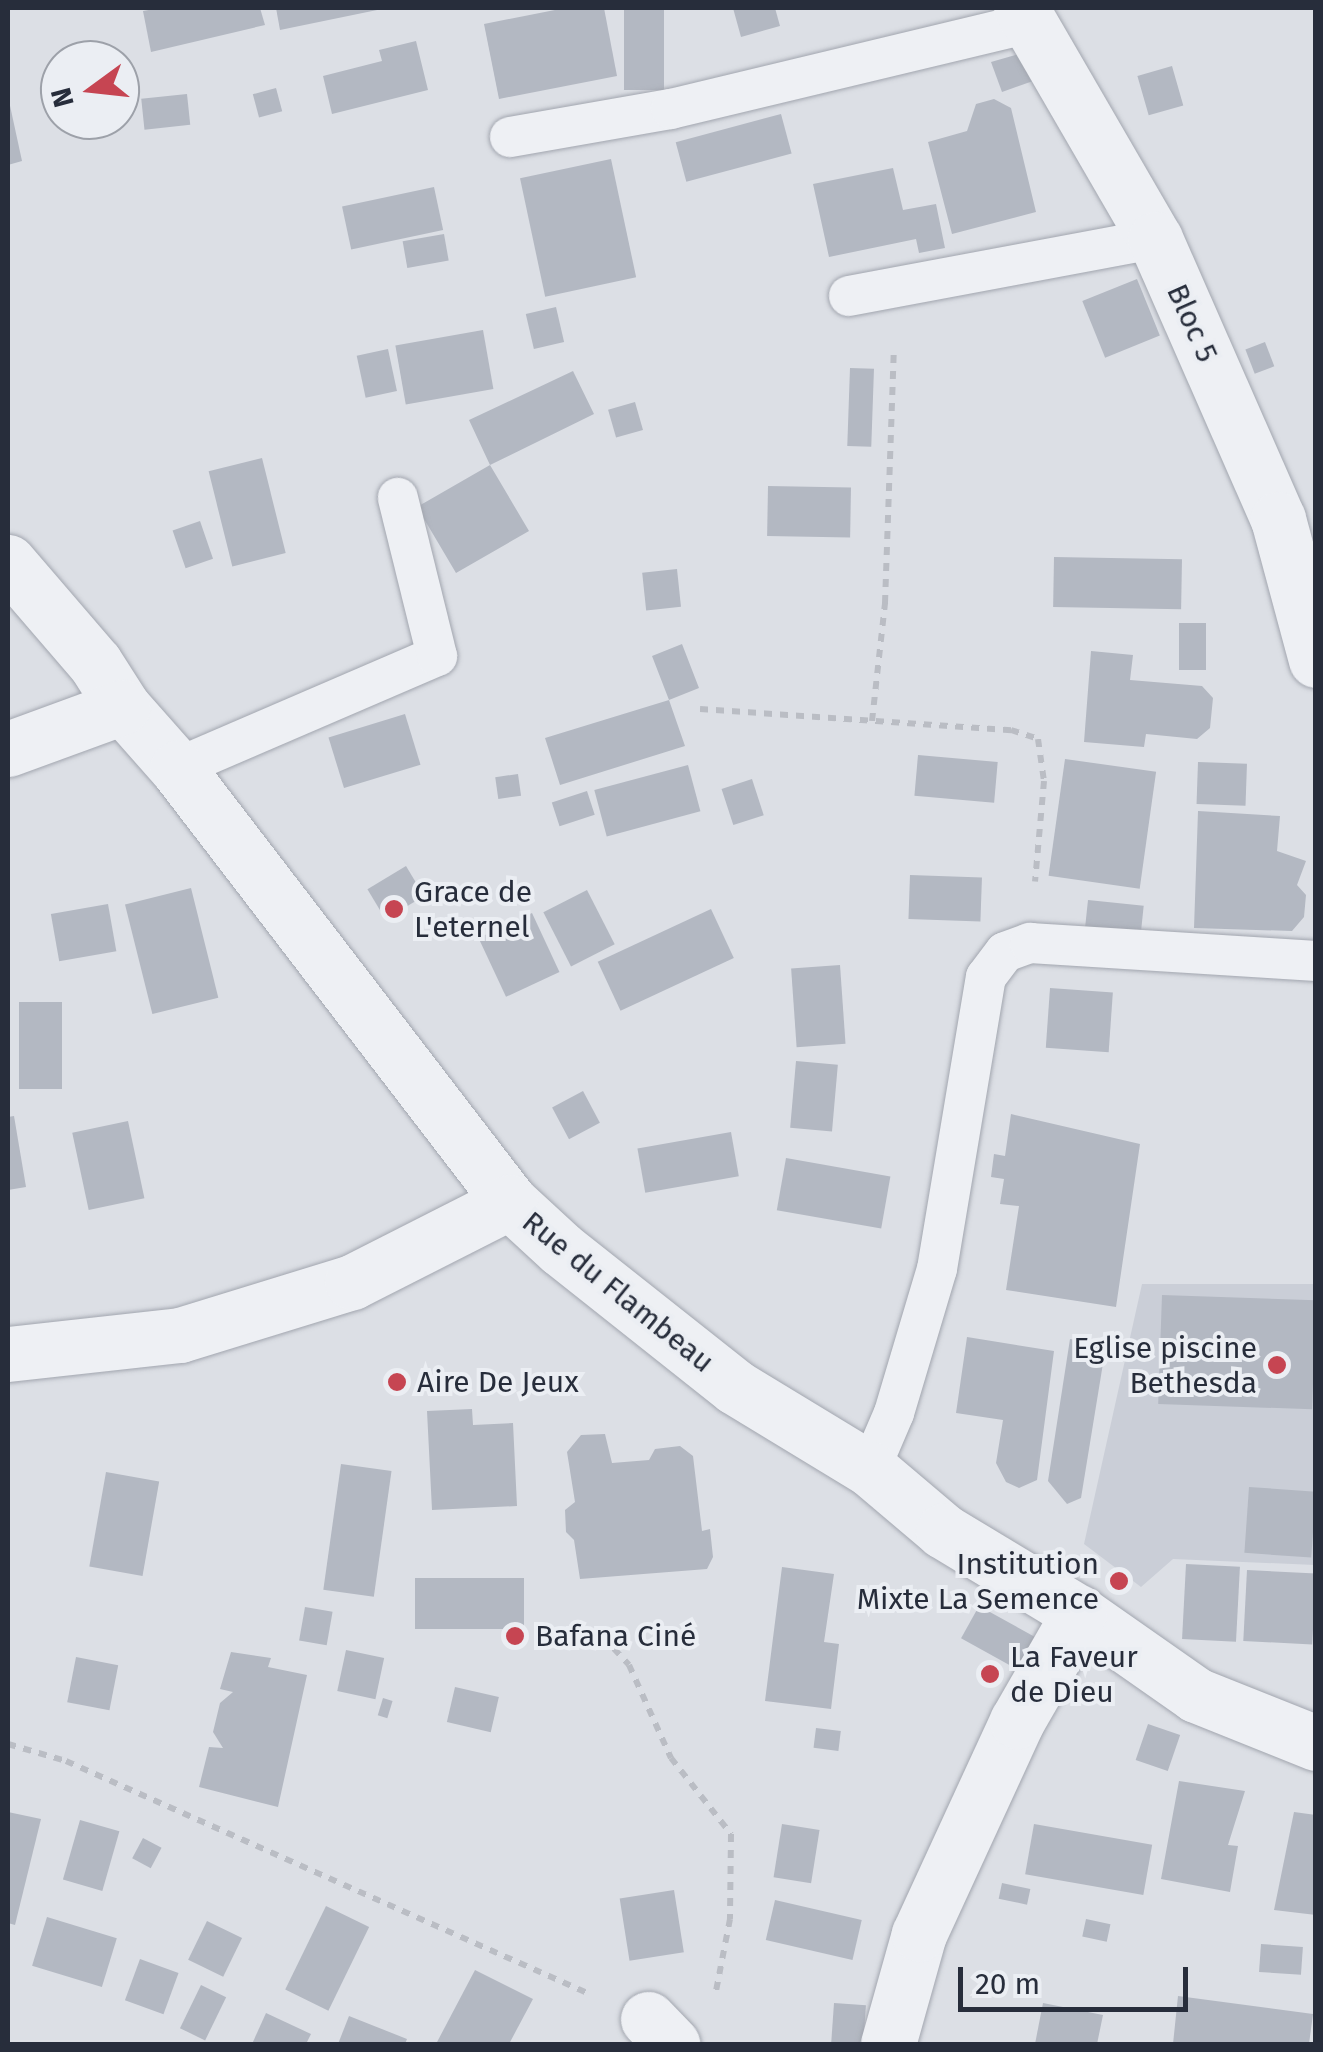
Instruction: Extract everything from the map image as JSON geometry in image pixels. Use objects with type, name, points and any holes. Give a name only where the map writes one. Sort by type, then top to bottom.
[{"type":"street","name":"Bloc 5","points":[[1026,15],[1155,239],[1278,519],[1316,660]]},
{"type":"street","name":"Rue du Flambeau","points":[[8,562],[95,663],[123,707],[177,768],[510,1202],[734,1387],[870,1470],[943,1531],[1079,1612],[1196,1695],[1316,1743]]},
{"type":"street","points":[[8,748],[123,707]]},
{"type":"street","points":[[8,1354],[180,1335],[352,1282],[510,1202]]},
{"type":"street","points":[[888,2044],[919,1934],[1017,1721],[1079,1612]]},
{"type":"lane","points":[[510,137],[671,109],[1026,15]]},
{"type":"lane","points":[[848,296],[1155,239]]},
{"type":"lane","points":[[177,768],[438,656],[398,498]]},
{"type":"lane","points":[[870,1470],[937,1268],[986,977],[1005,952],[1030,943],[1316,961]]},
{"type":"path","points":[[872,721],[885,603],[896,287]]},
{"type":"path","points":[[700,709],[1011,730],[1038,739],[1044,781],[1030,943]]},
{"type":"path","points":[[8,1744],[66,1761],[676,2025],[730,1919],[731,1834],[671,1758],[629,1666],[603,1637]]},
{"type":"shaded area","points":[[1142,1284],[1315,1284],[1315,1565],[1173,1559],[1141,1587],[1084,1544]]},
{"type":"building","points":[[260,8],[265,25],[151,52],[143,11]]},
{"type":"building","points":[[276,8],[381,8],[382,9],[280,30]]},
{"type":"building","points":[[565,8],[604,8],[617,76],[499,99],[484,24]]},
{"type":"building","points":[[624,8],[664,8],[664,90],[624,90]]},
{"type":"building","points":[[733,8],[775,8],[780,26],[741,37]]},
{"type":"building","points":[[416,41],[428,90],[332,114],[323,76],[382,61],[379,50]]},
{"type":"building","points":[[1019,54],[1033,81],[1002,92],[991,62]]},
{"type":"building","points":[[1172,66],[1183,105],[1149,115],[1137,76]]},
{"type":"building","points":[[276,88],[282,111],[259,117],[253,94]]},
{"type":"building","points":[[187,94],[190,125],[144,130],[141,99]]},
{"type":"building","points":[[994,99],[1011,108],[1036,212],[952,234],[928,142],[967,131],[976,104]]},
{"type":"building","points":[[8,102],[22,161],[8,165]]},
{"type":"building","points":[[781,114],[792,154],[686,182],[676,142]]},
{"type":"building","points":[[611,159],[636,277],[545,297],[520,178]]},
{"type":"building","points":[[893,168],[903,210],[936,204],[945,248],[919,253],[916,239],[829,257],[813,184]]},
{"type":"building","points":[[434,187],[443,230],[351,250],[342,207]]},
{"type":"building","points":[[444,234],[449,261],[407,268],[403,241]]},
{"type":"building","points":[[1137,279],[1160,336],[1105,358],[1082,301]]},
{"type":"building","points":[[556,307],[564,342],[534,349],[526,314]]},
{"type":"building","points":[[483,330],[493,389],[406,405],[395,345]]},
{"type":"building","points":[[1265,342],[1274,366],[1255,374],[1245,350]]},
{"type":"building","points":[[388,349],[397,391],[366,398],[357,356]]},
{"type":"building","points":[[850,368],[874,369],[871,447],[847,446]]},
{"type":"building","points":[[573,371],[594,414],[490,465],[469,420]]},
{"type":"building","points":[[635,402],[643,430],[616,438],[608,410]]},
{"type":"building","points":[[262,458],[286,553],[232,566],[209,471]]},
{"type":"building","points":[[490,465],[529,531],[456,573],[417,507]]},
{"type":"building","points":[[768,486],[851,487],[850,537],[767,536]]},
{"type":"building","points":[[200,521],[213,559],[186,568],[173,530]]},
{"type":"building","points":[[1054,557],[1182,559],[1181,609],[1053,607]]},
{"type":"building","points":[[677,569],[681,607],[646,610],[642,573]]},
{"type":"building","points":[[1179,623],[1206,623],[1206,670],[1179,670]]},
{"type":"building","points":[[682,644],[699,688],[669,700],[652,656]]},
{"type":"building","points":[[1091,651],[1133,655],[1130,680],[1202,686],[1213,698],[1210,728],[1197,739],[1146,734],[1144,747],[1084,742]]},
{"type":"building","points":[[669,700],[685,746],[560,785],[545,738]]},
{"type":"building","points":[[405,714],[420,765],[344,788],[328,737]]},
{"type":"building","points":[[918,755],[998,762],[994,803],[914,796]]},
{"type":"building","points":[[1065,759],[1156,772],[1140,889],[1049,876]]},
{"type":"building","points":[[1198,762],[1247,764],[1246,806],[1197,804]]},
{"type":"building","points":[[688,765],[700,811],[607,836],[594,790]]},
{"type":"building","points":[[518,774],[521,796],[498,799],[495,777]]},
{"type":"building","points":[[752,779],[764,815],[733,825],[722,789]]},
{"type":"building","points":[[587,791],[595,815],[560,826],[552,802]]},
{"type":"building","points":[[1198,811],[1280,816],[1277,851],[1306,861],[1297,885],[1306,895],[1304,917],[1292,931],[1194,928]]},
{"type":"building","points":[[406,866],[424,896],[385,919],[367,889]]},
{"type":"building","points":[[910,875],[982,878],[980,921],[908,919]]},
{"type":"building","points":[[191,888],[218,998],[152,1014],[125,904]]},
{"type":"building","points":[[587,890],[615,944],[571,967],[543,912]]},
{"type":"building","points":[[1088,900],[1144,906],[1141,935],[1085,929]]},
{"type":"building","points":[[108,904],[116,951],[59,961],[51,914]]},
{"type":"building","points":[[711,909],[734,958],[621,1011],[598,962]]},
{"type":"building","points":[[532,913],[559,972],[506,997],[479,938]]},
{"type":"building","points":[[840,965],[846,1044],[797,1047],[791,968]]},
{"type":"building","points":[[1050,988],[1113,992],[1109,1052],[1046,1048]]},
{"type":"building","points":[[19,1002],[62,1002],[62,1089],[19,1089]]},
{"type":"building","points":[[796,1061],[838,1065],[832,1131],[790,1128]]},
{"type":"building","points":[[583,1091],[600,1123],[569,1139],[552,1107]]},
{"type":"building","points":[[1011,1114],[1140,1144],[1116,1307],[1006,1290],[1019,1206],[1000,1204],[1004,1179],[991,1177],[994,1154],[1005,1156]]},
{"type":"building","points":[[14,1116],[26,1187],[8,1190],[8,1117]]},
{"type":"building","points":[[128,1121],[144,1198],[89,1210],[72,1133]]},
{"type":"building","points":[[731,1132],[739,1176],[645,1193],[637,1148]]},
{"type":"building","points":[[786,1158],[890,1176],[881,1229],[777,1210]]},
{"type":"building","points":[[1162,1295],[1316,1300],[1312,1409],[1158,1404]]},
{"type":"building","points":[[967,1337],[1054,1351],[1037,1480],[1019,1488],[1006,1482],[996,1463],[1003,1420],[956,1413]]},
{"type":"building","points":[[1070,1339],[1106,1345],[1081,1498],[1067,1504],[1048,1481]]},
{"type":"building","points":[[472,1409],[473,1425],[513,1423],[517,1506],[432,1510],[427,1411]]},
{"type":"building","points":[[605,1434],[612,1463],[649,1460],[655,1449],[680,1446],[693,1456],[702,1531],[710,1529],[713,1557],[707,1569],[580,1579],[574,1540],[566,1532],[565,1510],[575,1502],[567,1452],[581,1435]]},
{"type":"building","points":[[341,1464],[392,1471],[374,1597],[323,1590]]},
{"type":"building","points":[[106,1472],[159,1481],[143,1576],[89,1567]]},
{"type":"building","points":[[1249,1487],[1316,1492],[1311,1558],[1244,1553]]},
{"type":"building","points":[[1186,1564],[1240,1567],[1236,1642],[1182,1639]]},
{"type":"building","points":[[782,1567],[834,1574],[824,1642],[839,1644],[831,1709],[765,1701]]},
{"type":"building","points":[[1247,1570],[1316,1574],[1312,1645],[1243,1641]]},
{"type":"building","points":[[415,1578],[524,1578],[524,1629],[415,1629]]},
{"type":"building","points":[[979,1606],[1036,1638],[1018,1670],[961,1638]]},
{"type":"building","points":[[305,1607],[333,1612],[327,1645],[299,1640]]},
{"type":"building","points":[[346,1650],[384,1658],[375,1699],[337,1691]]},
{"type":"building","points":[[231,1652],[271,1658],[268,1667],[307,1675],[278,1807],[199,1787],[209,1747],[223,1748],[213,1732],[220,1703],[233,1692],[220,1689]]},
{"type":"building","points":[[76,1657],[118,1665],[109,1710],[67,1702]]},
{"type":"building","points":[[455,1687],[499,1697],[491,1732],[447,1722]]},
{"type":"building","points":[[383,1698],[393,1701],[387,1718],[378,1715]]},
{"type":"building","points":[[1148,1724],[1180,1735],[1168,1771],[1136,1760]]},
{"type":"building","points":[[816,1728],[841,1731],[838,1751],[814,1748]]},
{"type":"building","points":[[1179,1781],[1245,1791],[1228,1845],[1238,1846],[1230,1892],[1161,1879]]},
{"type":"building","points":[[8,1812],[41,1819],[15,1925],[8,1923]]},
{"type":"building","points":[[1294,1812],[1316,1815],[1316,1915],[1274,1910]]},
{"type":"building","points":[[80,1820],[119,1831],[102,1891],[63,1880]]},
{"type":"building","points":[[782,1824],[820,1830],[811,1883],[774,1877]]},
{"type":"building","points":[[1034,1824],[1152,1845],[1143,1895],[1025,1874]]},
{"type":"building","points":[[143,1838],[162,1848],[151,1868],[132,1858]]},
{"type":"building","points":[[1002,1883],[1030,1889],[1027,1905],[999,1899]]},
{"type":"building","points":[[674,1890],[684,1952],[630,1961],[620,1899]]},
{"type":"building","points":[[775,1900],[862,1920],[852,1960],[766,1940]]},
{"type":"building","points":[[326,1906],[369,1927],[328,2011],[285,1990]]},
{"type":"building","points":[[47,1917],[117,1938],[102,1987],[32,1966]]},
{"type":"building","points":[[1086,1919],[1110,1924],[1107,1942],[1082,1937]]},
{"type":"building","points":[[207,1921],[242,1938],[223,1977],[188,1960]]},
{"type":"building","points":[[1261,1944],[1303,1947],[1301,1975],[1259,1972]]},
{"type":"building","points":[[140,1959],[179,1973],[163,2014],[125,2000]]},
{"type":"building","points":[[475,1970],[533,1999],[509,2044],[436,2044]]},
{"type":"building","points":[[201,1985],[226,1997],[205,2040],[180,2028]]},
{"type":"building","points":[[1178,1996],[1313,2014],[1309,2044],[1173,2044]]},
{"type":"building","points":[[834,2003],[866,2005],[863,2044],[831,2044]]},
{"type":"building","points":[[1043,2003],[1103,2015],[1097,2044],[1035,2044]]},
{"type":"building","points":[[266,2013],[311,2034],[306,2044],[252,2044]]},
{"type":"building","points":[[349,2016],[407,2039],[405,2044],[338,2044]]},
{"type":"place","name":"Grace de L'eternel","points":[[394,909]]},
{"type":"place","name":"Eglise piscine Bethesda","points":[[1277,1365]]},
{"type":"place","name":"Aire De Jeux","points":[[397,1382]]},
{"type":"place","name":"Institution Mixte La Semence","points":[[1119,1581]]},
{"type":"place","name":"Bafana Ciné","points":[[515,1636]]},
{"type":"place","name":"La Faveur de Dieu","points":[[990,1674]]}]
